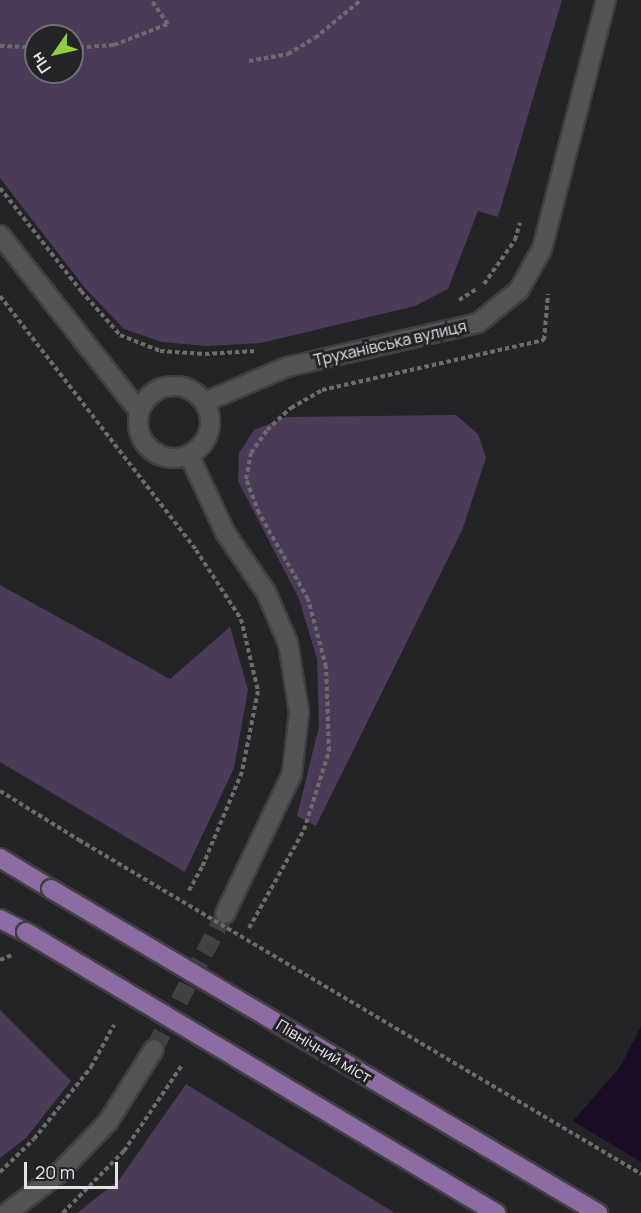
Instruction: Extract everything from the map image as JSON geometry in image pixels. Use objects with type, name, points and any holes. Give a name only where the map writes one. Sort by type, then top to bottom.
[{"type":"main road","name":"Північний міст","points":[[0,858],[598,1213]]},
{"type":"main road","points":[[0,918],[496,1213]]},
{"type":"street","name":"Труханівська вулиця","points":[[205,402],[287,367],[478,323],[519,290],[542,249],[606,0]]},
{"type":"street","points":[[0,235],[139,411]]},
{"type":"street","points":[[170,386],[190,389],[205,402],[211,423],[209,432],[198,450],[189,455],[169,458],[150,449],[139,432],[139,411],[150,394],[170,386]]},
{"type":"street","points":[[189,455],[226,534],[266,592],[288,643],[299,712],[292,774],[225,914]]},
{"type":"street","points":[[7,1213],[57,1175],[108,1122],[154,1049]]},
{"type":"path","points":[[84,47],[114,45],[168,24],[151,0]]},
{"type":"path","points":[[249,61],[288,54],[315,38],[361,0]]},
{"type":"path","points":[[0,45],[24,46]]},
{"type":"path","points":[[0,188],[81,291],[120,335],[160,351],[206,354],[262,351]]},
{"type":"path","points":[[450,306],[484,284],[515,240],[522,215]]},
{"type":"path","points":[[249,928],[304,830],[329,751],[326,667],[308,599],[259,513],[246,479],[251,453],[267,430],[291,408],[322,390],[544,340],[548,293]]},
{"type":"path","points":[[0,296],[196,550],[241,619],[258,691],[245,761],[202,867],[188,892]]},
{"type":"path","points":[[0,791],[641,1174]]},
{"type":"path","points":[[0,960],[12,955]]},
{"type":"path","points":[[0,1172],[34,1139],[91,1066],[114,1025]]},
{"type":"shaded area","points":[[0,0],[562,0],[498,217],[478,211],[448,289],[415,306],[261,343],[206,346],[162,342],[124,329],[85,288],[0,178]]},
{"type":"shaded area","points":[[456,415],[478,434],[486,458],[463,528],[316,826],[297,816],[319,726],[317,659],[299,599],[238,481],[239,453],[254,430],[286,417]]},
{"type":"shaded area","points":[[0,585],[170,679],[230,627],[248,690],[234,768],[185,872],[0,762]]},
{"type":"shaded area","points":[[0,1010],[71,1081],[26,1138],[0,1158]]},
{"type":"shaded area","points":[[641,1026],[641,1213],[493,1213],[620,1067]]},
{"type":"shaded area","points":[[186,1084],[395,1213],[77,1213],[119,1180]]},
{"type":"pier","points":[[571,1120],[641,1162],[641,1213],[490,1213]]},
{"type":"tunnel","points":[[154,1049],[225,914]]}]
